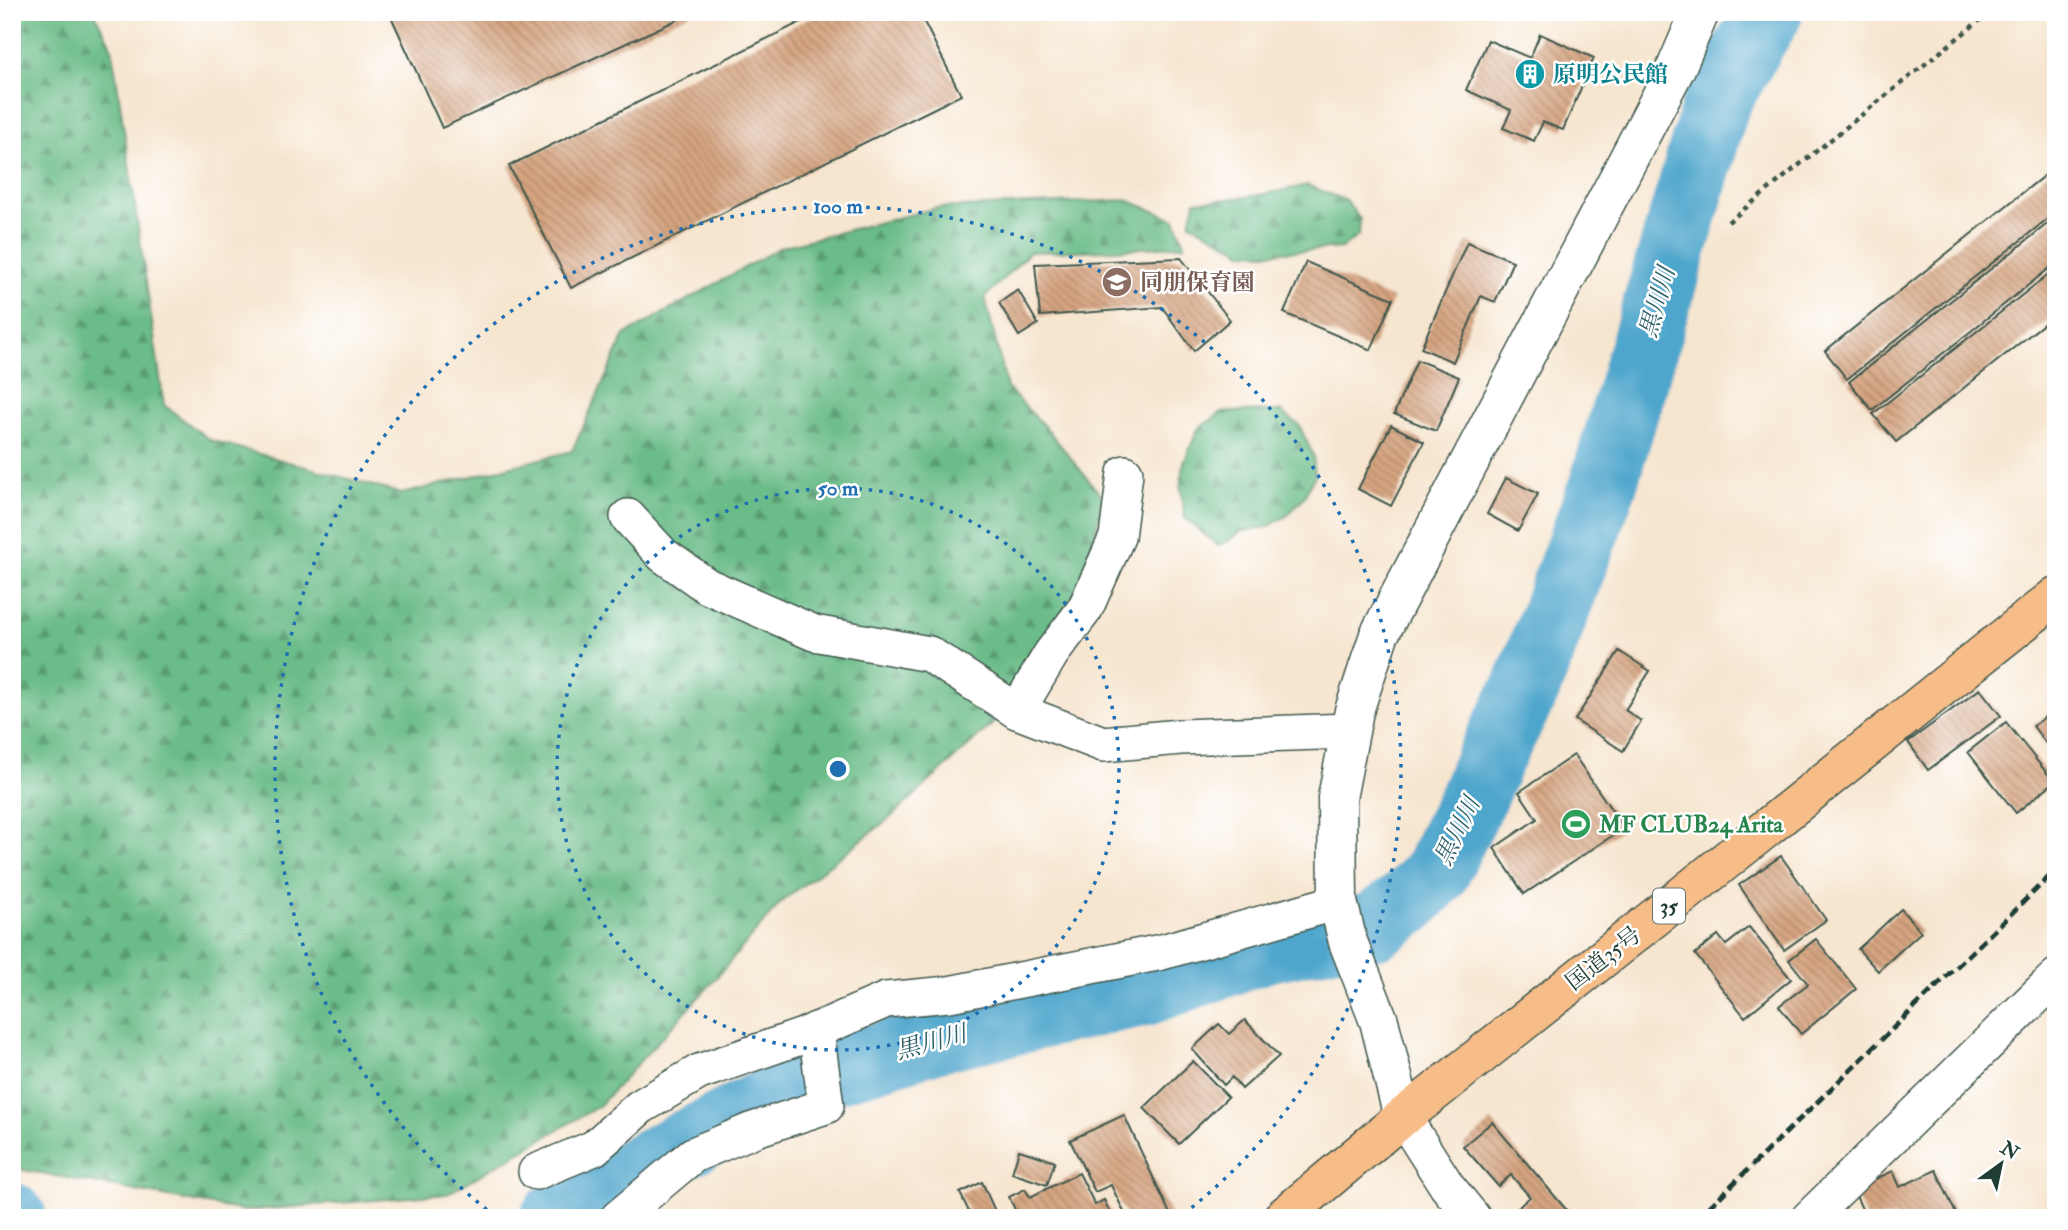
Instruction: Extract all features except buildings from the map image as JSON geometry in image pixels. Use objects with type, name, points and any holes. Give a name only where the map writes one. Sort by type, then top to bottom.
[{"type":"highway","name":"国道35号","points":[[1282,1218],[1403,1117],[2056,596]]},
{"type":"street","points":[[1473,1218],[1447,1186],[1403,1117],[1380,1021],[1348,942],[1338,902],[1337,798],[1354,711],[1379,635],[1676,68],[1700,12]]},
{"type":"street","points":[[1017,711],[1051,654],[1085,609],[1117,537],[1125,473]]},
{"type":"street","points":[[628,517],[663,555],[707,586],[814,633],[929,654],[1017,711],[1103,744],[1180,737],[1350,731]]},
{"type":"street","points":[[536,1172],[594,1148],[640,1107],[699,1072],[816,1032],[886,1000],[948,994],[1162,952],[1338,902]]},
{"type":"street","points":[[1809,1218],[2056,977]]},
{"type":"street","points":[[618,1218],[693,1155],[753,1130],[826,1106],[816,1032]]},
{"type":"path","points":[[1728,222],[1984,17]]},
{"type":"green space","points":[[12,12],[94,12],[112,48],[164,405],[210,440],[402,494],[572,451],[625,335],[781,247],[936,208],[1127,200],[1175,219],[1185,245],[1030,252],[985,297],[1007,388],[1048,430],[1104,499],[1082,580],[999,718],[890,818],[781,902],[709,986],[599,1106],[447,1194],[244,1211],[12,1168]]},
{"type":"green space","points":[[1307,185],[1345,200],[1360,219],[1359,235],[1342,248],[1243,252],[1190,223],[1195,201],[1252,196]]},
{"type":"green space","points":[[1280,411],[1299,425],[1313,455],[1315,475],[1304,497],[1288,515],[1268,527],[1242,531],[1217,545],[1185,518],[1180,487],[1184,462],[1198,429],[1222,412]]},
{"type":"waterway","name":"黒川川","points":[[554,1218],[654,1160],[824,1073],[938,1038],[1145,992],[1265,949],[1374,926],[1407,903],[1435,874],[1527,687],[1603,485],[1717,101],[1769,12]]},
{"type":"railway","points":[[1698,1218],[2056,870]]},
{"type":"place","name":"原明公民館","points":[[1530,74]]},
{"type":"place","name":"同朋保育園","points":[[1117,282]]},
{"type":"place","name":"MF CLUB24 Arita","points":[[1576,824]]}]
